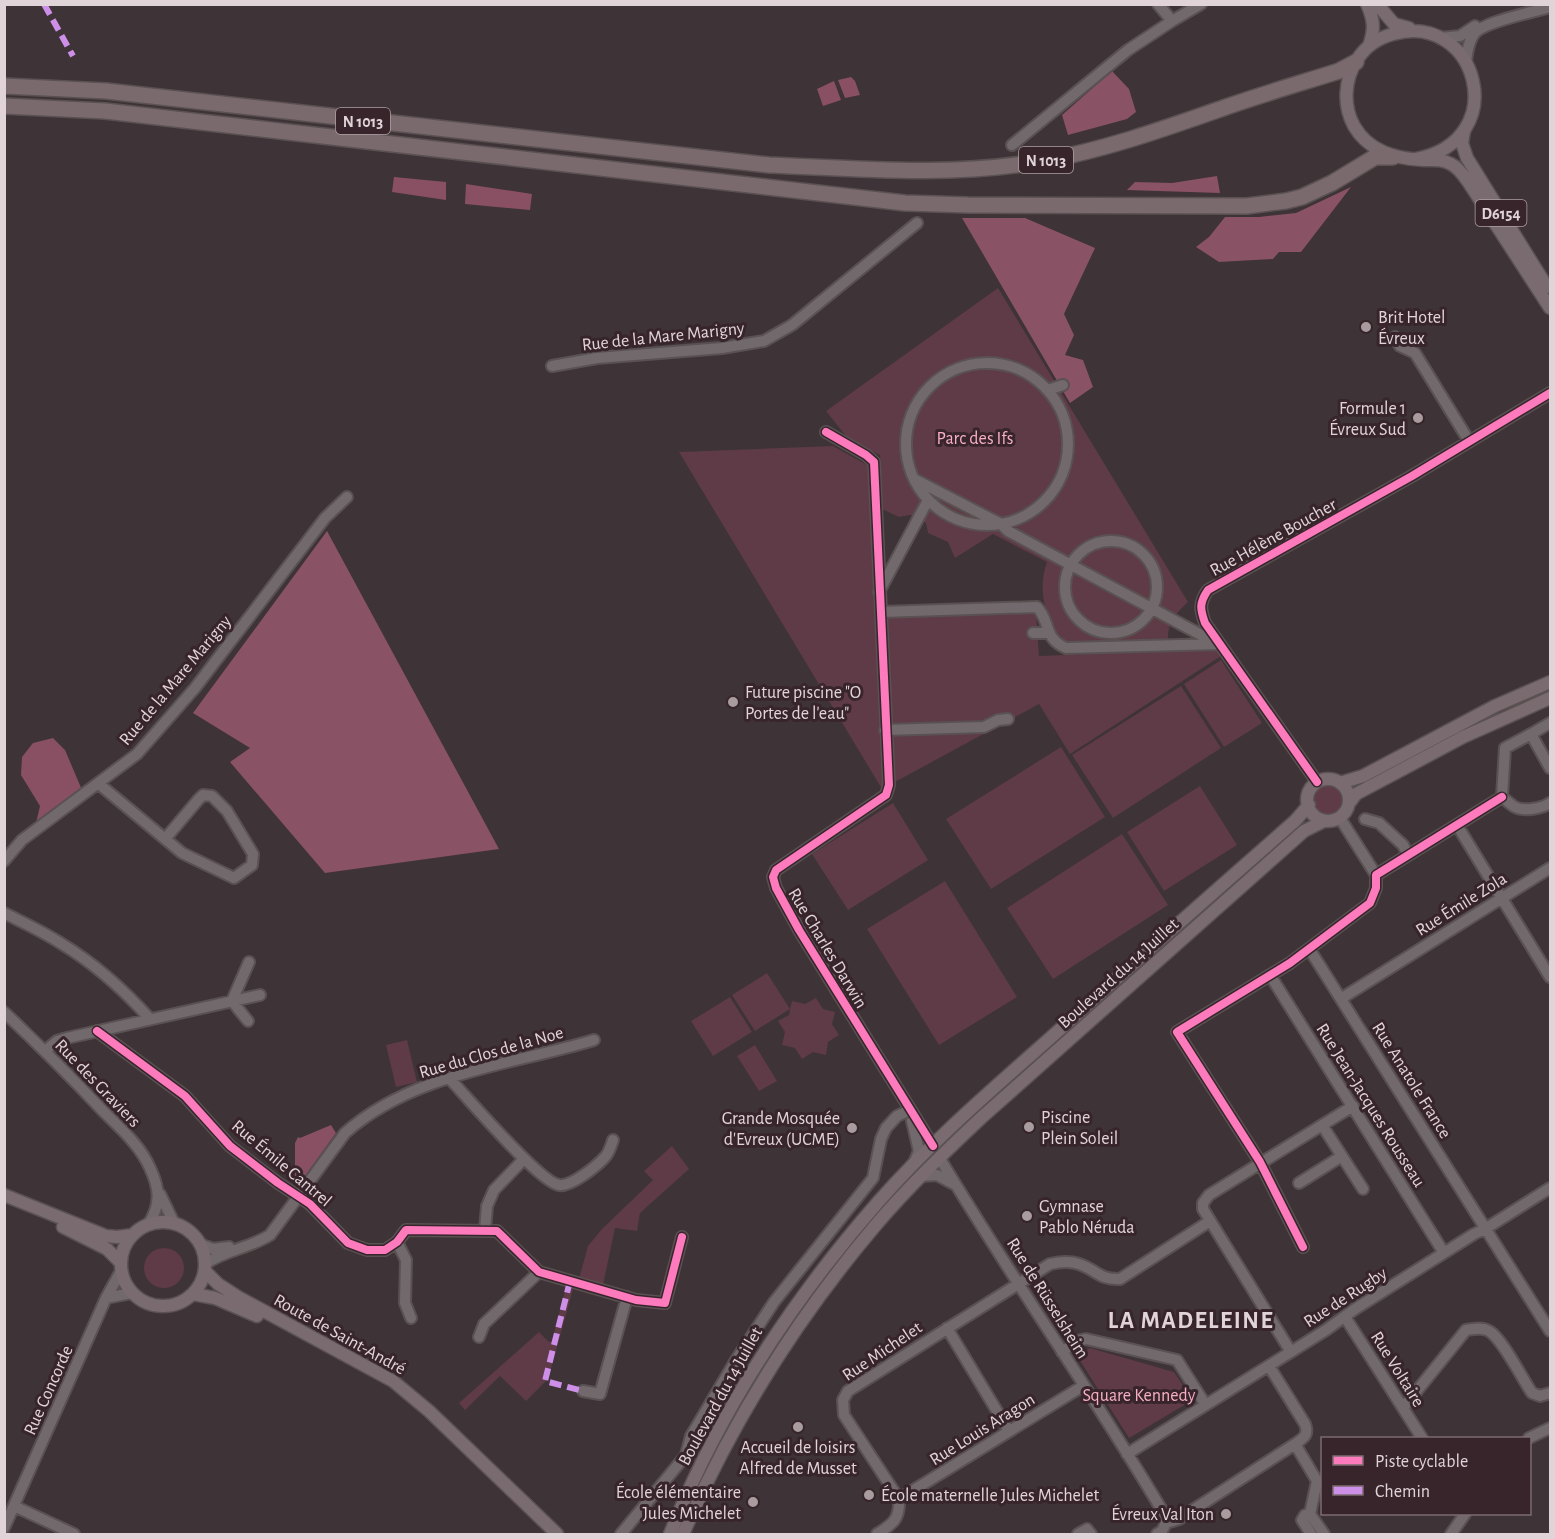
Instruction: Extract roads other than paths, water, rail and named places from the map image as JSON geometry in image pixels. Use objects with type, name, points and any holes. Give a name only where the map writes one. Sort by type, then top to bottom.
[{"type":"highway","name":"N 1013","points":[[4,86],[106,92],[769,165],[863,170],[944,170],[1022,164],[1090,151],[1339,71],[1356,62]]},
{"type":"highway","name":"N 1013","points":[[4,106],[116,112],[838,196],[936,204],[1248,206],[1302,197],[1332,183],[1375,157],[1393,157]]},
{"type":"main road","points":[[1367,4],[1373,18],[1374,28],[1369,46]]},
{"type":"main road","points":[[1377,4],[1394,24],[1440,38],[1459,52],[1466,62]]},
{"type":"main road","points":[[1416,159],[1393,157],[1370,145],[1351,118],[1346,99],[1347,86],[1356,62],[1369,46],[1384,36],[1401,31],[1419,31]]},
{"type":"main road","name":"D6154","points":[[1416,159],[1444,150],[1465,130],[1470,121],[1475,101],[1473,81],[1466,62]]},
{"type":"main road","name":"D6154","points":[[1465,130],[1462,143],[1467,158],[1550,293]]},
{"type":"main road","name":"D6154","points":[[1416,159],[1436,159],[1453,165],[1464,175],[1551,308]]},
{"type":"main road","points":[[1340,783],[1363,776],[1478,715],[1551,682]]},
{"type":"main road","points":[[1340,818],[1356,794],[1463,737],[1549,698]]},
{"type":"main road","points":[[1317,782],[1326,778],[1334,779],[1348,794],[1350,802]]},
{"type":"main road","name":"Boulevard du 14 Juillet","points":[[670,1534],[684,1498],[735,1399],[778,1330],[880,1200],[913,1165],[1005,1079],[1295,821],[1308,805],[1309,791],[1317,782]]},
{"type":"main road","points":[[1308,805],[1324,821]]},
{"type":"main road","name":"Boulevard du 14 Juillet","points":[[683,1534],[722,1451],[789,1338],[836,1274],[880,1220],[921,1176],[981,1118],[1304,831],[1324,821],[1340,818]]},
{"type":"main road","points":[[933,1146],[944,1153]]},
{"type":"main road","points":[[4,1195],[106,1236],[117,1238],[133,1234],[148,1224],[174,1223],[191,1232],[200,1245],[205,1267],[200,1285],[193,1294],[179,1304],[166,1306],[144,1302],[127,1287],[121,1267],[112,1253],[99,1244],[4,1200]]},
{"type":"main road","points":[[121,1267],[124,1248],[133,1234]]},
{"type":"main road","name":"Route de Saint-André","points":[[205,1267],[218,1284],[237,1297],[393,1381],[429,1411],[557,1534]]},
{"type":"main road","name":"Route de Saint-André","points":[[193,1294],[215,1298],[245,1310],[384,1382],[408,1398],[509,1493],[545,1534]]},
{"type":"street","points":[[1158,4],[1172,21]]},
{"type":"street","points":[[1012,145],[1128,50],[1201,4]]},
{"type":"street","points":[[1466,62],[1469,44],[1475,32],[1491,23],[1551,7]]},
{"type":"street","points":[[1440,38],[1460,36],[1484,20],[1512,18]]},
{"type":"street","name":"Rue de la Mare Marigny","points":[[552,366],[597,358],[722,348],[764,341],[792,325],[917,223]]},
{"type":"street","points":[[1395,337],[1400,346],[1415,353],[1469,441]]},
{"type":"street","points":[[974,363],[998,363],[1020,370],[1040,382],[1060,408],[1067,428],[1068,443],[1064,471],[1050,496],[1028,514],[1001,524],[975,524],[962,521],[938,509],[928,500],[913,479],[905,445],[908,422],[918,401],[942,376],[974,363]]},
{"type":"street","points":[[1048,390],[1064,385]]},
{"type":"street","name":"Rue Hélène Boucher","points":[[1317,782],[1205,623],[1199,607],[1208,590],[1412,476],[1551,393]]},
{"type":"street","name":"Rue Charles Darwin","points":[[826,432],[874,462],[889,785],[886,795],[776,870],[773,877],[776,888],[799,930],[911,1112]]},
{"type":"street","points":[[913,479],[1001,524],[1008,531],[1219,644]]},
{"type":"street","name":"Rue de la Mare Marigny","points":[[4,861],[22,840],[137,754],[195,688],[325,518],[347,497]]},
{"type":"street","points":[[879,592],[928,500]]},
{"type":"street","points":[[1122,542],[1133,546],[1146,558],[1155,573],[1157,585],[1151,608],[1138,624],[1119,632],[1098,631],[1089,627],[1073,613],[1065,594],[1065,584],[1071,564],[1082,551],[1098,543],[1122,542]]},
{"type":"street","points":[[880,612],[1037,607],[1042,612],[1048,633],[1058,645],[1074,649],[1219,644]]},
{"type":"street","points":[[1033,633],[1048,633]]},
{"type":"street","points":[[885,730],[984,727],[998,720],[1008,719]]},
{"type":"street","points":[[1502,797],[1505,748],[1551,723]]},
{"type":"street","points":[[1531,735],[1551,768]]},
{"type":"street","points":[[99,784],[165,839],[182,853],[234,878],[252,865],[253,854],[227,811],[212,796],[203,795],[165,839]]},
{"type":"street","points":[[1502,797],[1515,808],[1524,809],[1545,806],[1551,802]]},
{"type":"street","points":[[1376,874],[1502,797]]},
{"type":"street","points":[[1303,1247],[1260,1162],[1177,1032],[1310,950],[1370,903],[1376,888],[1376,874],[1340,818]]},
{"type":"street","points":[[1365,819],[1379,823],[1403,845],[1408,855]]},
{"type":"street","points":[[1457,825],[1551,976]]},
{"type":"street","name":"Rue Émile Zola","points":[[1342,998],[1551,868]]},
{"type":"street","points":[[4,913],[62,944],[101,971],[150,1019]]},
{"type":"street","name":"Rue Anatole France","points":[[1310,950],[1551,1331]]},
{"type":"street","points":[[232,1001],[249,962]]},
{"type":"street","name":"Rue Jean-Jacques Rousseau","points":[[1270,975],[1444,1253]]},
{"type":"street","points":[[45,1051],[57,1041],[260,995]]},
{"type":"street","points":[[232,1001],[248,1021]]},
{"type":"street","name":"Rue des Graviers","points":[[4,1012],[45,1051],[140,1150],[152,1170],[156,1185],[174,1223]]},
{"type":"street","name":"Rue Émile Cantrel","points":[[97,1031],[185,1096],[230,1146],[310,1204],[348,1243],[357,1248],[385,1250],[398,1242],[406,1230],[485,1230]]},
{"type":"street","name":"Rue du Clos de la Noe","points":[[205,1267],[215,1257],[260,1241],[270,1235],[345,1133],[357,1122],[405,1096],[449,1078],[594,1040]]},
{"type":"street","points":[[449,1078],[524,1159],[547,1180],[560,1186],[573,1183],[607,1156],[613,1140]]},
{"type":"street","points":[[1291,1352],[1203,1209],[1206,1198],[1260,1162],[1353,1106]]},
{"type":"street","points":[[911,1112],[933,1146]]},
{"type":"street","points":[[911,1112],[919,1151],[913,1165]]},
{"type":"street","points":[[621,1534],[686,1455],[696,1427],[774,1302],[873,1178],[881,1139],[886,1128],[897,1116],[911,1112]]},
{"type":"street","points":[[1322,1125],[1363,1189]]},
{"type":"street","name":"Rue de Rüsselsheim","points":[[944,1153],[951,1182],[994,1242],[1018,1284],[1166,1517],[1166,1523]]},
{"type":"street","points":[[1299,1182],[1342,1156]]},
{"type":"street","points":[[524,1159],[494,1190],[487,1206],[485,1230],[497,1231],[539,1272],[627,1297],[665,1303],[682,1237]]},
{"type":"street","points":[[921,1176],[937,1175],[951,1182]]},
{"type":"street","points":[[148,1224],[158,1207],[156,1185]]},
{"type":"street","name":"Rue de Rugby","points":[[1127,1454],[1474,1234],[1551,1188]]},
{"type":"street","name":"Rue Michelet","points":[[899,1499],[844,1415],[843,1400],[848,1391],[1050,1264],[1060,1262],[1080,1264],[1107,1280],[1120,1278],[1210,1221]]},
{"type":"street","points":[[398,1242],[406,1260],[405,1303],[411,1318]]},
{"type":"street","name":"Rue du Clos de la Noe","points":[[200,1245],[213,1249],[247,1245]]},
{"type":"street","name":"Rue Concorde","points":[[4,1528],[121,1267]]},
{"type":"street","points":[[479,1337],[484,1324],[539,1272]]},
{"type":"street","points":[[106,1298],[132,1293]]},
{"type":"street","points":[[583,1391],[600,1394],[627,1297]]},
{"type":"street","name":"Rue Voltaire","points":[[1345,1317],[1421,1437]]},
{"type":"street","points":[[947,1328],[1009,1431]]},
{"type":"street","points":[[1403,1408],[1467,1330],[1479,1328],[1490,1332],[1498,1340],[1532,1393],[1540,1396],[1551,1393]]},
{"type":"street","points":[[1062,1352],[1077,1341],[1086,1339],[1177,1360],[1205,1404]]},
{"type":"street","points":[[1157,1534],[1162,1531],[1166,1523],[1179,1519],[1306,1435],[1305,1424],[1269,1366]]},
{"type":"street","name":"Rue Louis Aragon","points":[[899,1499],[1083,1386]]},
{"type":"street","points":[[1531,1437],[1551,1428]]},
{"type":"street","points":[[1295,1444],[1317,1481],[1310,1514],[1324,1534]]},
{"type":"street","points":[[877,1534],[891,1525],[900,1512],[899,1499]]},
{"type":"street","points":[[15,1506],[74,1534]]},
{"type":"street","points":[[1310,1514],[1305,1515],[1302,1520],[1311,1534]]},
{"type":"street","points":[[1451,1534],[1464,1515]]},
{"type":"street","points":[[1078,1534],[1087,1529],[1091,1534]]},
{"type":"place","name":"Brit Hotel Évreux","points":[[1366,327]]},
{"type":"place","name":"Formule 1 Évreux Sud","points":[[1418,418]]},
{"type":"place","name":"Future piscine \"O Portes de l'eau\"","points":[[733,702]]},
{"type":"place","name":"Piscine Plein Soleil","points":[[1029,1127]]},
{"type":"place","name":"Grande Mosquée d'Evreux (UCME)","points":[[852,1128]]},
{"type":"place","name":"Gymnase Pablo Néruda","points":[[1027,1216]]},
{"type":"place","name":"Accueil de loisirs Alfred de Musset","points":[[798,1427]]},
{"type":"place","name":"École maternelle Jules Michelet","points":[[869,1495]]},
{"type":"place","name":"École élémentaire Jules Michelet","points":[[753,1502]]},
{"type":"place","name":"Évreux Val Iton","points":[[1226,1514]]},
{"type":"district","name":"LA MADELEINE","points":[[1191,1320]]},
{"type":"park label","name":"Parc des Ifs","points":[[975,438]]},
{"type":"park label","name":"Square Kennedy","points":[[1139,1395]]}]
